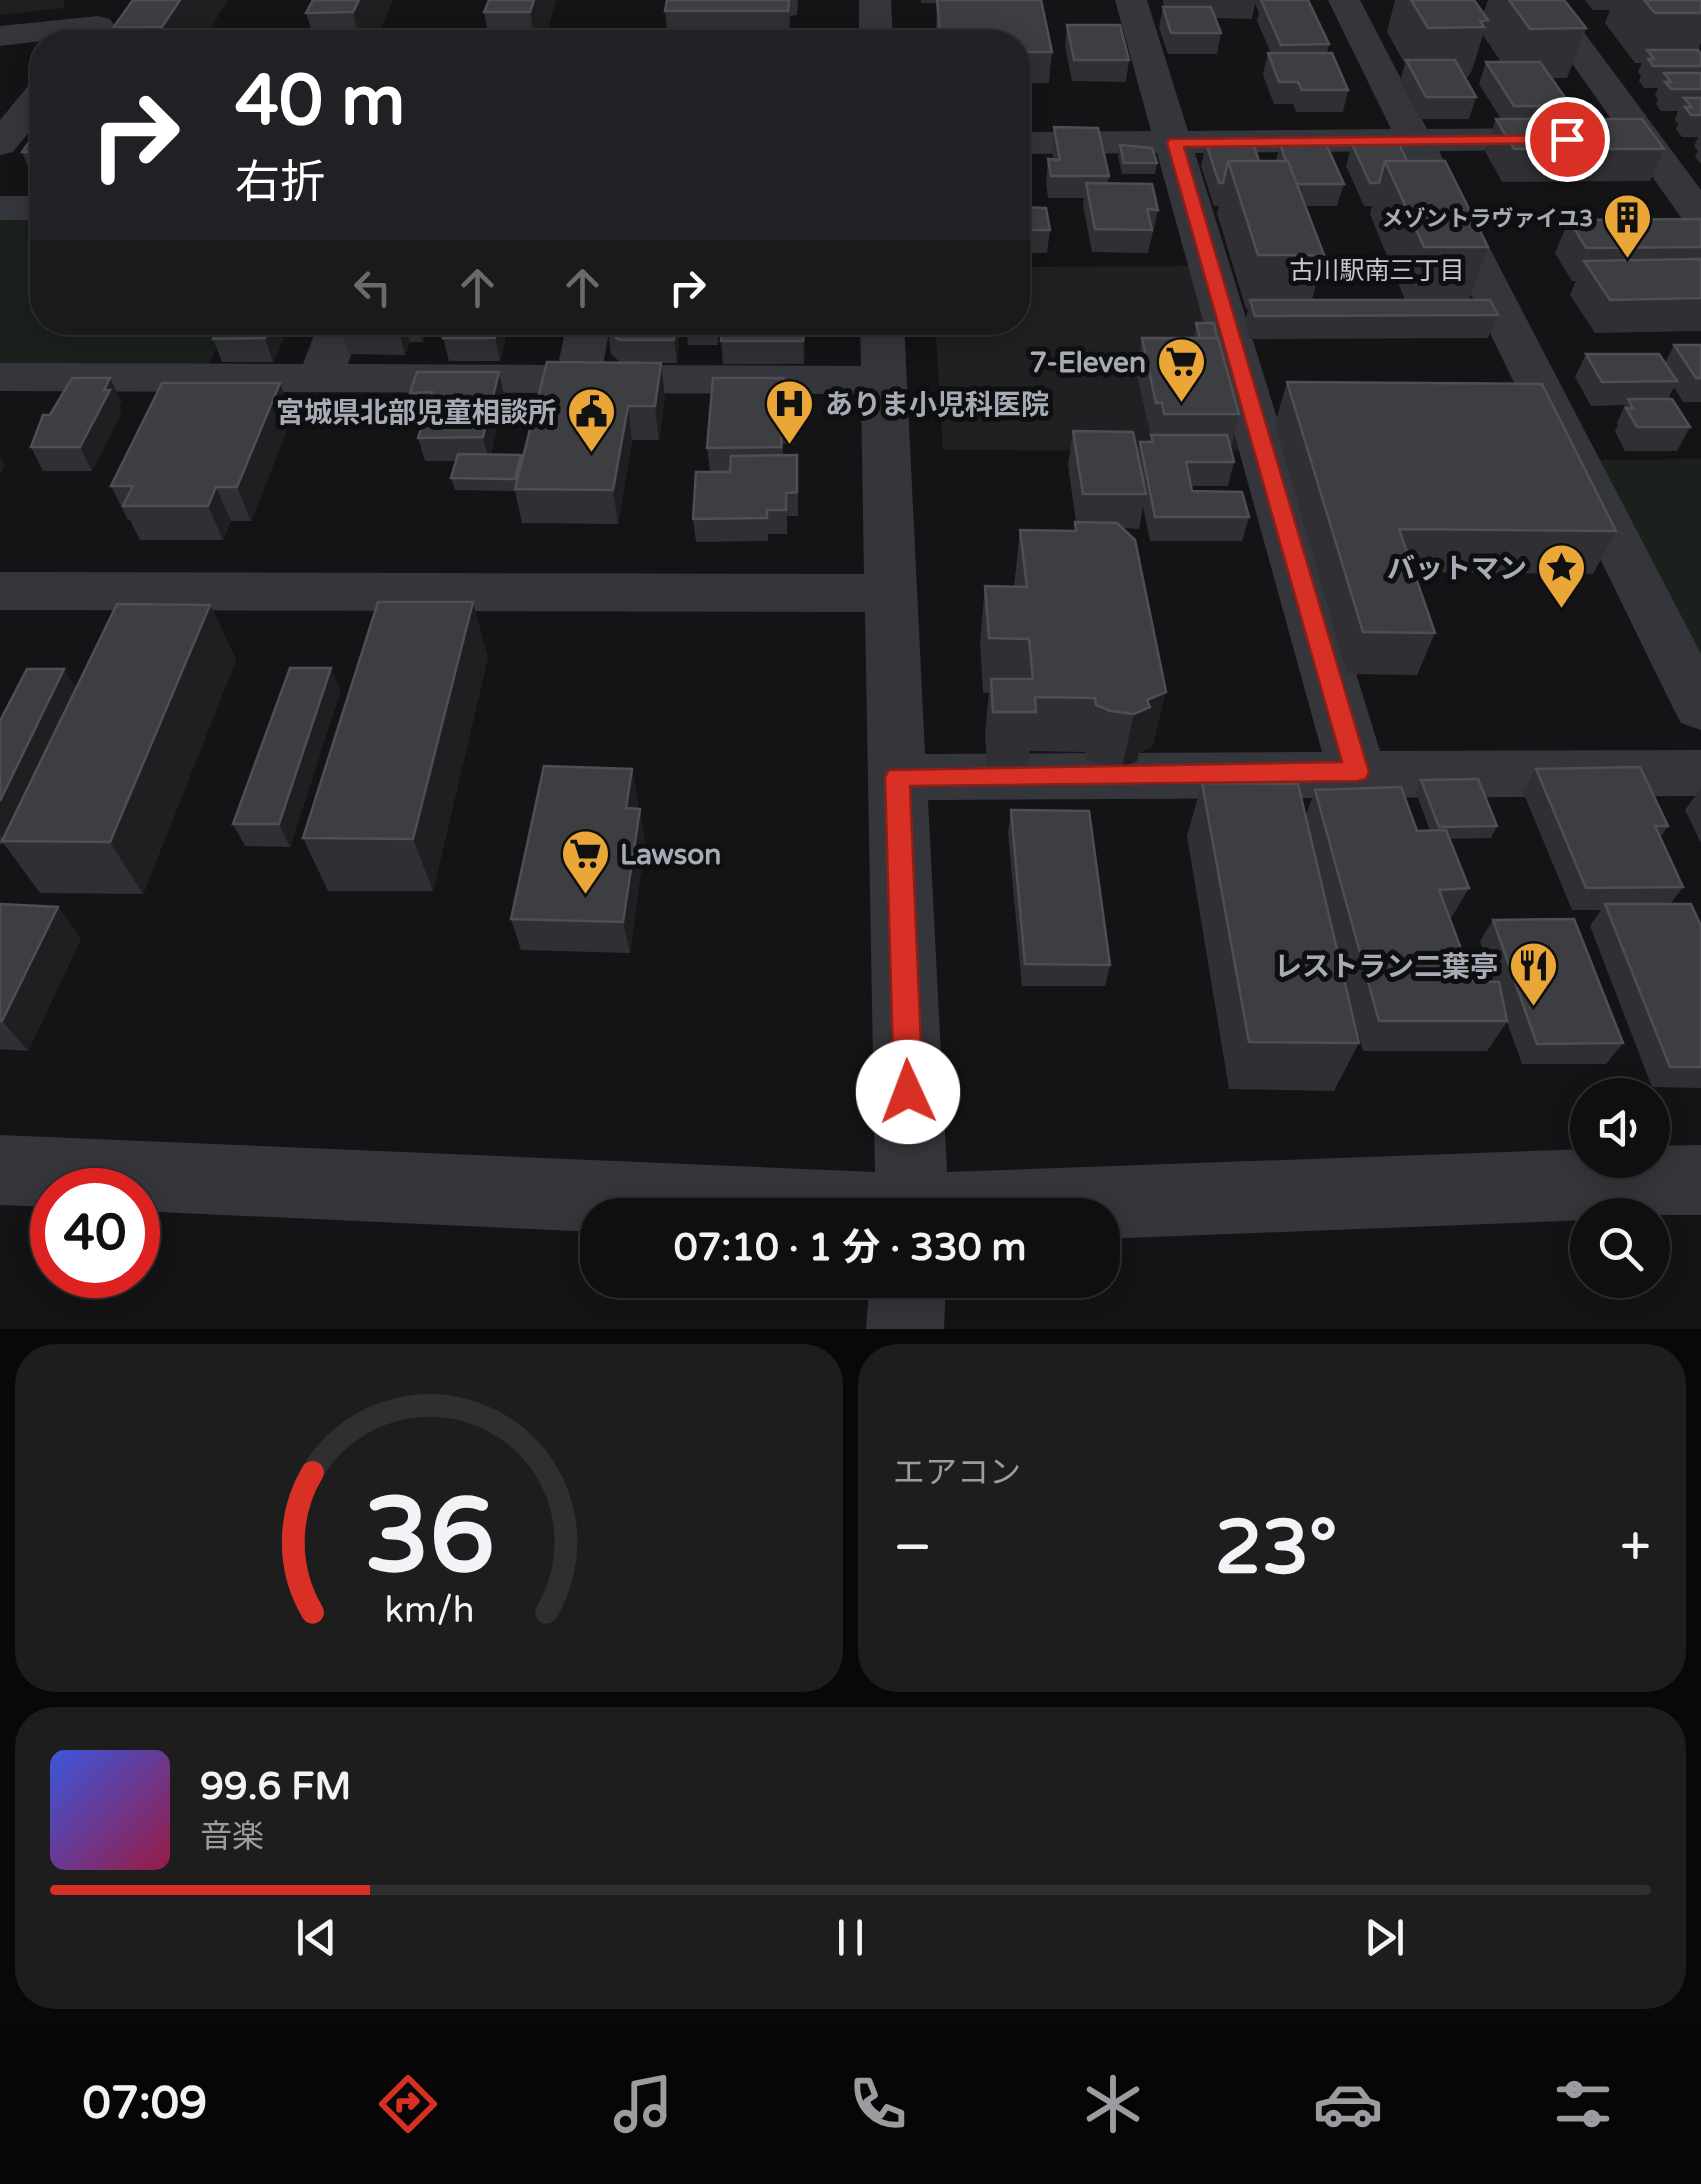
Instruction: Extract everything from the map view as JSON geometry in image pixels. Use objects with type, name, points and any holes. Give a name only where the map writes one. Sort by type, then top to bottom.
[{"type":"street","points":[[875,0],[876,30]]},
{"type":"street","points":[[1131,0],[1357,772]]},
{"type":"street","points":[[1344,0],[1701,708]]},
{"type":"street","points":[[1543,0],[1701,218]]},
{"type":"street","points":[[47,30],[101,23]]},
{"type":"street","points":[[0,36],[30,32]]},
{"type":"street","points":[[0,144],[30,108]]},
{"type":"street","points":[[1030,143],[1644,139]]},
{"type":"street","points":[[0,208],[30,208]]},
{"type":"street","points":[[320,378],[336,335]]},
{"type":"street","points":[[578,378],[587,335]]},
{"type":"street","points":[[882,335],[910,1198]]},
{"type":"street","points":[[0,378],[884,380]]},
{"type":"street","points":[[0,590],[890,593]]},
{"type":"street","points":[[897,777],[1701,773]]},
{"type":"street","points":[[0,1170],[580,1211]]},
{"type":"street","points":[[1120,1220],[1701,1180]]},
{"type":"street","points":[[905,1329],[907,1298]]},
{"type":"shaded area","points":[[0,218],[30,218],[30,335],[223,335],[208,366],[0,366]]},
{"type":"shaded area","points":[[1195,266],[1246,451],[943,450],[936,335],[1030,335],[1030,267]]},
{"type":"shaded area","points":[[1701,459],[1701,692],[1584,460]]},
{"type":"building","points":[[133,0],[180,0],[162,27],[113,28]]},
{"type":"building","points":[[313,0],[359,0],[353,12],[306,13]]},
{"type":"building","points":[[489,0],[534,0],[530,12],[484,12]]},
{"type":"building","points":[[667,0],[789,0],[788,11],[665,11]]},
{"type":"building","points":[[937,0],[1041,0],[1052,52],[1030,52],[1030,30],[940,30]]},
{"type":"building","points":[[1261,0],[1308,0],[1329,44],[1281,45]]},
{"type":"building","points":[[1411,0],[1474,0],[1488,20],[1480,21],[1484,27],[1428,28]]},
{"type":"building","points":[[1509,0],[1564,0],[1586,28],[1530,29]]},
{"type":"building","points":[[1644,0],[1701,0],[1701,13],[1655,13]]},
{"type":"building","points":[[1163,7],[1211,7],[1221,33],[1171,33]]},
{"type":"building","points":[[1067,25],[1120,25],[1129,60],[1074,60]]},
{"type":"building","points":[[1647,50],[1698,50],[1701,66],[1653,66],[1648,59],[1654,59]]},
{"type":"building","points":[[1268,53],[1332,53],[1348,90],[1302,90],[1298,82],[1279,82]]},
{"type":"building","points":[[1406,60],[1455,60],[1476,97],[1426,97]]},
{"type":"building","points":[[1486,62],[1540,62],[1571,106],[1514,106]]},
{"type":"building","points":[[1664,73],[1701,73],[1701,89],[1671,89]]},
{"type":"building","points":[[1684,98],[1701,98],[1701,115],[1691,115],[1685,107],[1692,107]]},
{"type":"building","points":[[1496,119],[1642,119],[1664,149],[1514,149]]},
{"type":"building","points":[[1054,127],[1098,128],[1109,176],[1051,176],[1048,159],[1060,160]]},
{"type":"building","points":[[1206,143],[1253,143],[1259,161],[1228,161],[1223,183],[1219,183]]},
{"type":"building","points":[[1280,144],[1326,144],[1344,184],[1297,184]]},
{"type":"building","points":[[1352,144],[1399,144],[1407,161],[1385,161],[1379,183],[1370,183]]},
{"type":"building","points":[[1120,145],[1152,148],[1157,163],[1124,163]]},
{"type":"building","points":[[1228,161],[1288,161],[1324,255],[1258,255]]},
{"type":"building","points":[[1385,161],[1445,161],[1488,247],[1424,247]]},
{"type":"building","points":[[1086,183],[1152,184],[1158,210],[1147,209],[1152,230],[1095,229]]},
{"type":"building","points":[[1030,207],[1046,208],[1050,230],[1030,230]]},
{"type":"building","points":[[1701,219],[1701,247],[1586,248],[1569,220]]},
{"type":"building","points":[[1701,259],[1701,298],[1610,300],[1584,261]]},
{"type":"building","points":[[1250,300],[1490,300],[1498,315],[1255,316]]},
{"type":"building","points":[[1196,323],[1214,323],[1217,338],[1200,338]]},
{"type":"building","points":[[215,335],[266,335],[265,338],[213,339]]},
{"type":"building","points":[[444,335],[496,335],[495,338],[443,338]]},
{"type":"building","points":[[613,335],[675,335],[674,340],[619,340]]},
{"type":"building","points":[[722,335],[803,335],[803,341],[721,341]]},
{"type":"building","points":[[1142,338],[1218,338],[1239,414],[1164,414],[1162,403],[1156,403]]},
{"type":"building","points":[[1674,345],[1701,345],[1701,378],[1696,378]]},
{"type":"building","points":[[1586,354],[1659,354],[1677,381],[1602,382]]},
{"type":"building","points":[[547,362],[661,363],[655,406],[628,406],[613,490],[515,489]]},
{"type":"building","points":[[417,372],[499,372],[483,437],[418,438],[432,392],[410,393]]},
{"type":"building","points":[[72,378],[110,378],[104,390],[110,390],[80,447],[31,447],[43,415],[50,415]]},
{"type":"building","points":[[713,378],[784,378],[783,406],[794,406],[794,420],[782,420],[781,447],[707,448]]},
{"type":"building","points":[[1287,382],[1542,384],[1616,531],[1399,529],[1435,633],[1363,632]]},
{"type":"building","points":[[162,383],[280,383],[237,487],[216,487],[208,506],[123,506],[133,486],[111,486]]},
{"type":"building","points":[[1628,399],[1672,399],[1690,427],[1637,427],[1626,408],[1633,408]]},
{"type":"building","points":[[1073,431],[1133,432],[1146,494],[1083,494]]},
{"type":"building","points":[[1151,435],[1227,435],[1234,462],[1186,462],[1192,491],[1242,492],[1249,517],[1155,517],[1140,442],[1153,442]]},
{"type":"building","points":[[458,454],[521,455],[515,479],[451,478]]},
{"type":"building","points":[[797,455],[797,492],[786,493],[786,510],[767,510],[767,518],[693,519],[696,472],[730,472],[731,456]]},
{"type":"building","points":[[1075,522],[1117,523],[1135,540],[1166,692],[1147,700],[1150,707],[1134,714],[1110,711],[1096,705],[1095,698],[1035,697],[1036,712],[993,712],[991,679],[1033,679],[1029,639],[989,638],[985,586],[1027,587],[1020,530],[1076,531]]},
{"type":"building","points":[[378,602],[473,602],[413,839],[303,838]]},
{"type":"building","points":[[117,604],[210,605],[110,842],[2,841]]},
{"type":"building","points":[[290,668],[331,668],[279,824],[233,824]]},
{"type":"building","points":[[27,669],[64,669],[0,801],[0,721]]},
{"type":"building","name":"Lawson","points":[[544,766],[632,769],[626,808],[640,809],[623,922],[511,919]]},
{"type":"building","points":[[1640,767],[1668,826],[1655,826],[1683,887],[1586,888],[1536,769]]},
{"type":"building","points":[[1478,779],[1497,826],[1439,827],[1421,780]]},
{"type":"building","points":[[1202,783],[1298,784],[1359,1043],[1249,1042]]},
{"type":"building","points":[[1401,787],[1417,831],[1446,830],[1469,888],[1439,890],[1473,981],[1499,982],[1507,1021],[1379,1021],[1315,790]]},
{"type":"building","points":[[1011,810],[1089,811],[1110,965],[1025,964]]},
{"type":"building","points":[[0,904],[58,907],[2,1021],[0,1021]]},
{"type":"building","points":[[1605,904],[1691,904],[1701,926],[1701,1067],[1670,1067]]},
{"type":"building","points":[[1574,919],[1623,1043],[1537,1044],[1493,920]]},
{"type":"place","name":"メゾントラヴァイユ3","points":[[1628,260]]},
{"type":"place","name":"7-Eleven","points":[[1181,404]]},
{"type":"place","name":"ありま小児科医院","points":[[790,446]]},
{"type":"place","name":"宮城県北部児童相談所","points":[[591,454]]},
{"type":"place","name":"バットマン","points":[[1562,610]]},
{"type":"place","name":"Lawson","points":[[585,896]]},
{"type":"place","name":"レストラン二葉亭","points":[[1533,1008]]},
{"type":"district","name":"古川駅南三丁目","points":[[1377,270]]},
{"type":"route","points":[[908,1092],[897,777],[1357,772],[1175,143],[1567,139]]}]
